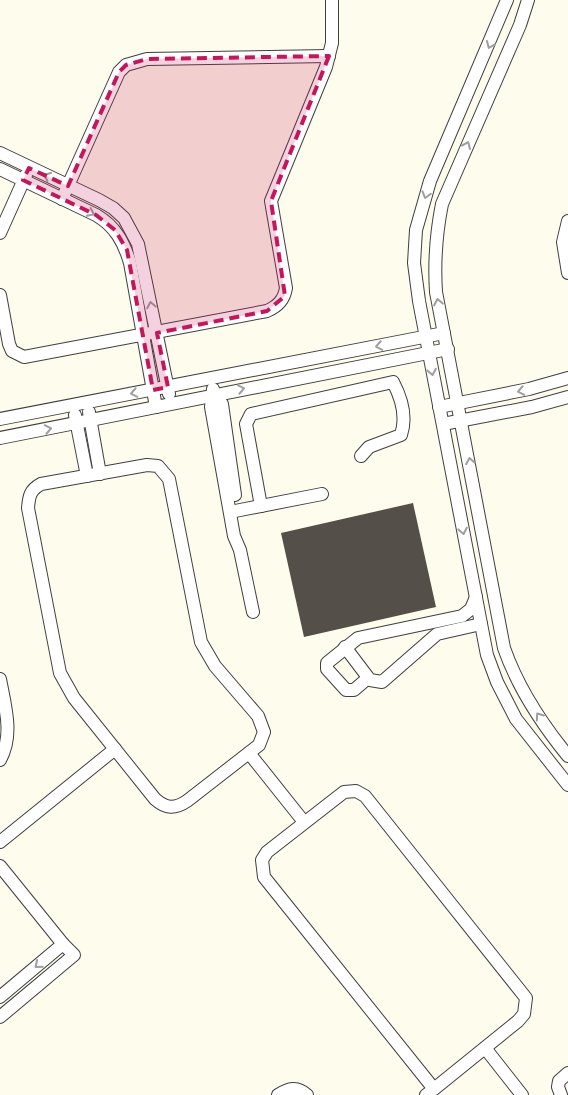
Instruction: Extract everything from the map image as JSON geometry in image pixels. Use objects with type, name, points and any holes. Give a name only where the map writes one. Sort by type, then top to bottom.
[{"type":"street","points":[[0,295],[9,344],[12,351],[24,357],[267,311],[281,302],[286,288],[271,201],[279,177],[321,83],[332,43],[332,0]]},
{"type":"street","points":[[507,0],[430,181],[416,230],[414,263],[442,424],[488,655],[494,673],[516,719],[568,785]]},
{"type":"street","points":[[528,0],[520,24],[442,204],[436,233],[434,264],[436,292],[462,420],[504,648],[514,675],[532,706],[568,756]]},
{"type":"street","points":[[62,199],[119,72],[126,64],[147,58],[329,56]]},
{"type":"street","points":[[0,153],[113,208],[132,231],[142,258],[171,404]]},
{"type":"street","points":[[0,233],[29,168]]},
{"type":"street","points":[[0,169],[106,221],[122,241],[130,263],[156,407]]},
{"type":"street","points":[[568,221],[562,242],[568,273]]},
{"type":"street","points":[[0,420],[444,333]]},
{"type":"street","points":[[0,438],[448,349]]},
{"type":"street","points":[[439,406],[529,389],[568,378]]},
{"type":"street","points":[[211,379],[214,395],[211,407],[234,511],[234,536],[240,550],[253,612]]},
{"type":"street","points":[[261,506],[246,424],[251,414],[394,382],[404,410],[401,435],[369,447],[361,456]]},
{"type":"street","points":[[442,424],[568,397]]},
{"type":"street","points":[[87,402],[94,475]]},
{"type":"street","points":[[72,405],[76,423],[94,475]]},
{"type":"street","points":[[147,465],[158,466],[169,479],[201,642],[215,666],[263,725],[263,738],[259,745],[187,801],[175,807],[168,807],[155,799],[74,698],[60,673],[28,508],[29,496],[33,488],[41,484],[94,475],[147,465]]},
{"type":"street","points":[[234,511],[322,494]]},
{"type":"street","points":[[368,678],[350,691],[343,689],[327,669],[327,663],[358,638],[462,616],[471,609],[476,597]]},
{"type":"street","points":[[345,647],[368,678],[378,683],[388,679],[432,638],[444,631],[481,624]]},
{"type":"street","points":[[426,625],[432,638]]},
{"type":"street","points":[[0,679],[8,729],[7,742],[0,760]]},
{"type":"street","points":[[0,842],[115,749]]},
{"type":"street","points":[[249,753],[304,822]]},
{"type":"street","points":[[356,791],[365,796],[526,998],[524,1014],[430,1092],[264,876],[262,860],[268,852],[304,822],[344,792],[356,791]]},
{"type":"street","points":[[0,866],[74,956],[0,1017]]},
{"type":"street","points":[[0,997],[63,944]]},
{"type":"street","points":[[484,1048],[522,1095]]},
{"type":"street","points":[[561,1095],[558,1087],[559,1081],[568,1073]]},
{"type":"street","points":[[278,1095],[290,1088],[300,1089],[307,1095]]},
{"type":"highlighted area","points":[[329,56],[271,201],[285,296],[267,311],[157,333],[168,387],[153,390],[127,250],[115,230],[96,215],[23,180],[29,168],[68,186],[119,72],[126,65],[147,59]]},
{"type":"building","points":[[413,503],[436,607],[304,637],[281,533]]}]
